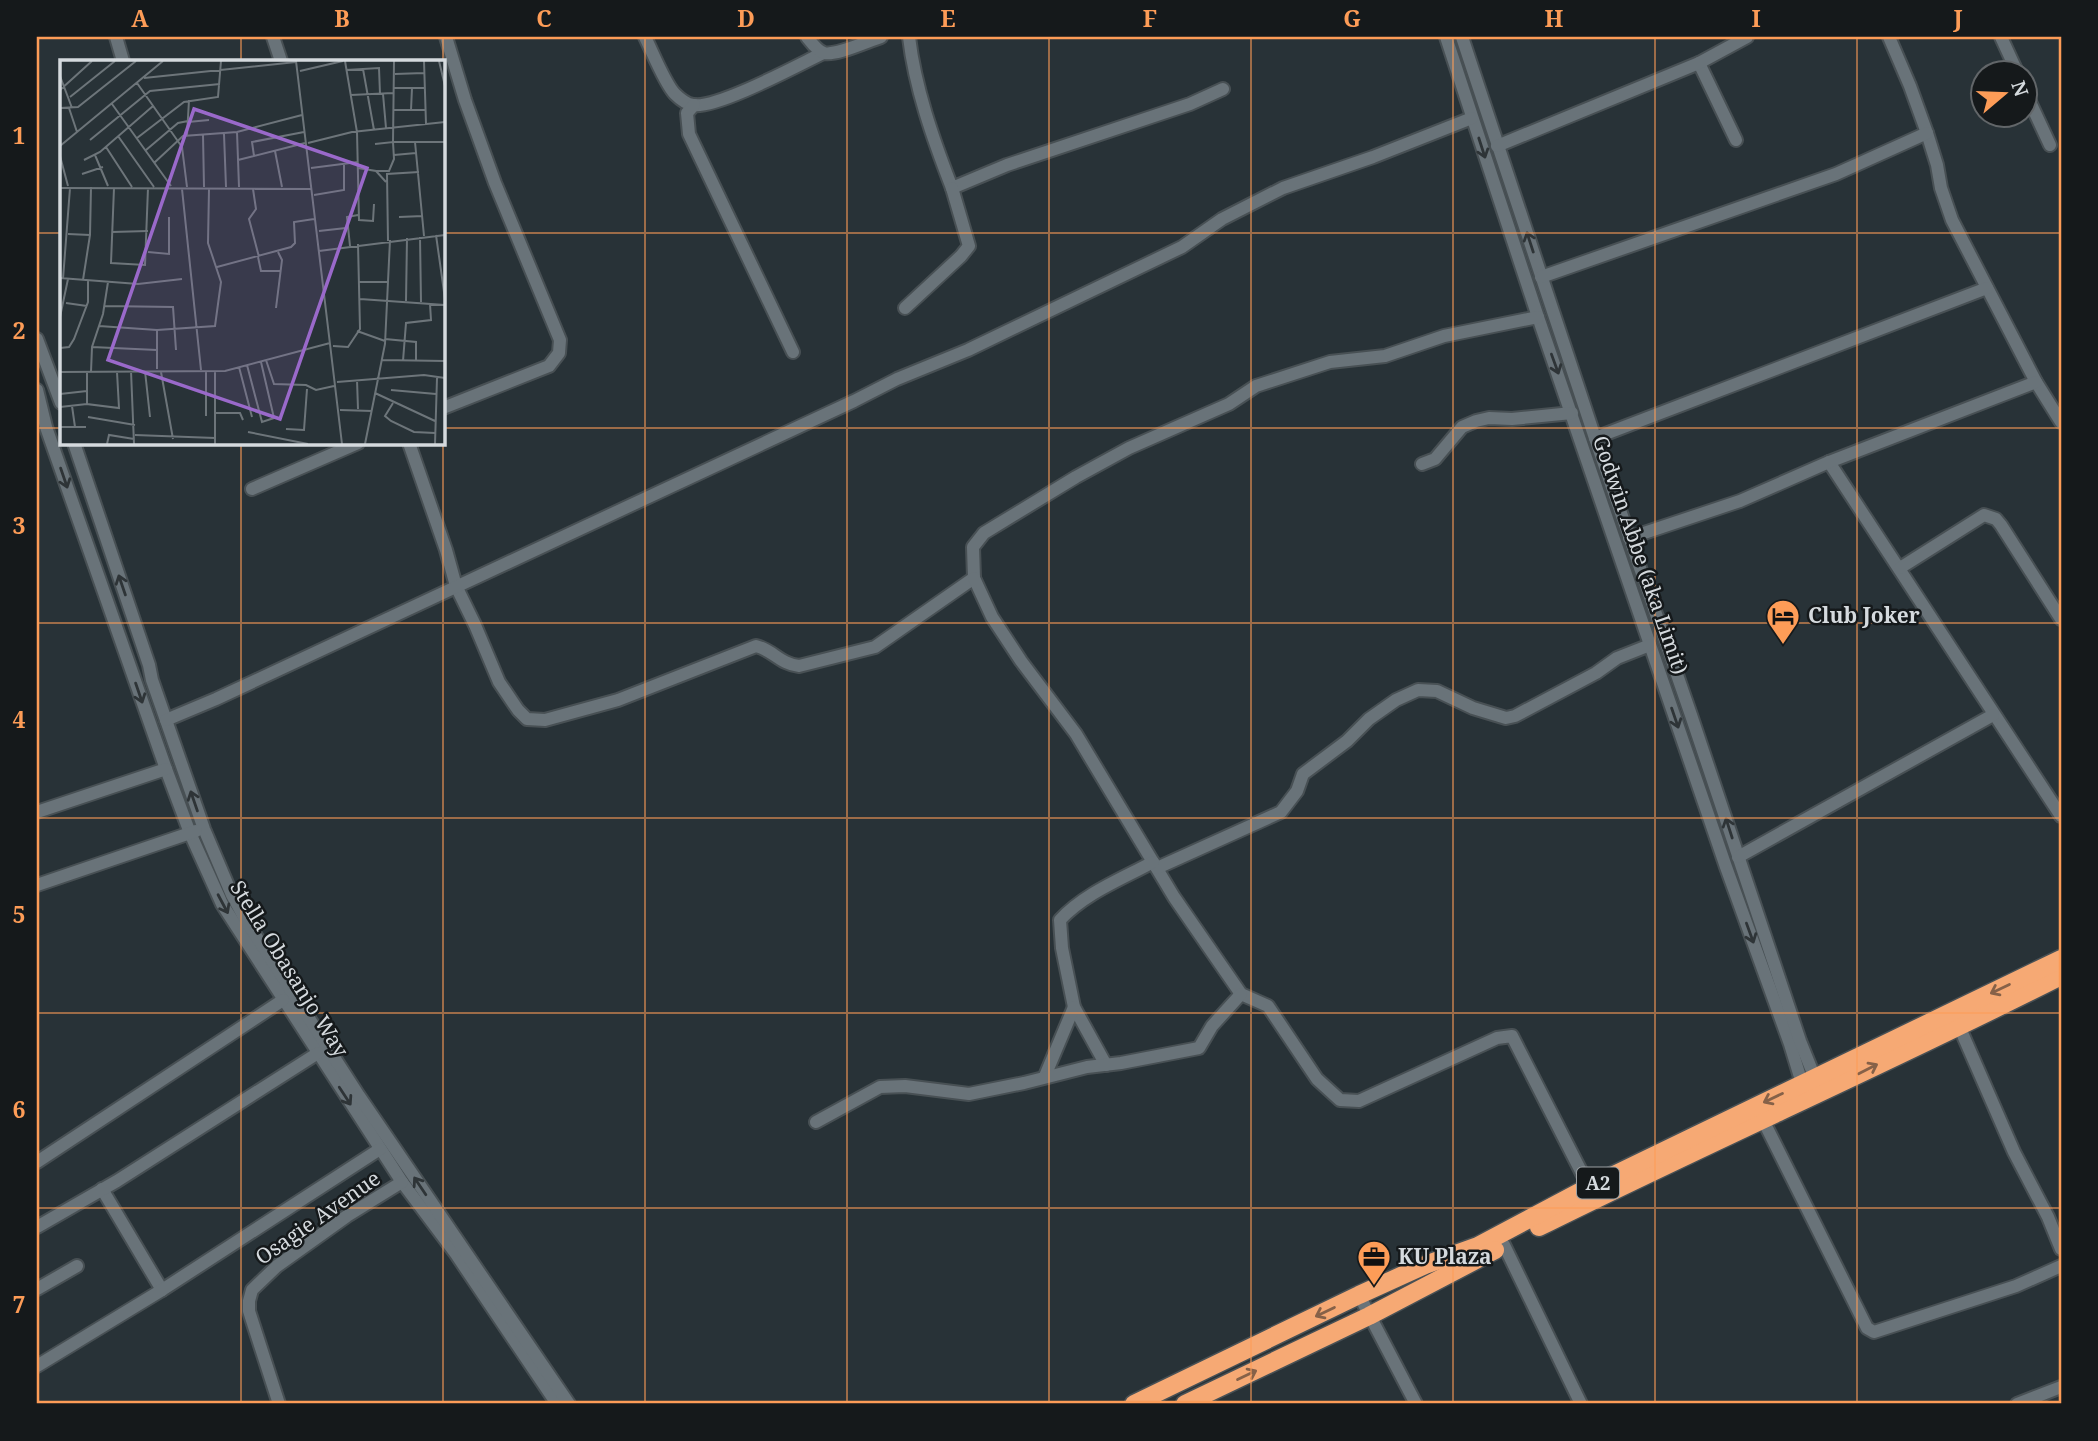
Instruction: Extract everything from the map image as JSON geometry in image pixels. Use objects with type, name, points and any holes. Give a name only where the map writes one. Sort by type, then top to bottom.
[{"type":"highway","name":"A2","points":[[1185,1404],[1368,1316],[1706,1145],[1763,1120],[1811,1089],[2061,959]]},
{"type":"highway","name":"A2","points":[[1134,1404],[1359,1295],[1425,1265],[1478,1246],[1589,1187],[1959,1026],[2061,976]]},
{"type":"street","points":[[116,37],[124,60]]},
{"type":"street","points":[[273,37],[281,60]]},
{"type":"street","points":[[444,408],[549,366],[559,353],[561,340],[495,183],[446,37]]},
{"type":"street","points":[[645,37],[672,92],[694,105],[748,89],[823,53],[834,53],[881,37]]},
{"type":"street","points":[[807,37],[823,53]]},
{"type":"street","points":[[905,308],[969,246],[912,65],[909,37]]},
{"type":"street","name":"Godwin Abbe (aka Limit)","points":[[1446,37],[1538,317],[1726,867],[1790,1044],[1811,1089]]},
{"type":"street","name":"Godwin Abbe (aka Limit)","points":[[1462,37],[1595,438],[1692,715],[1800,1041],[1811,1089]]},
{"type":"street","points":[[1497,146],[1699,62],[1747,37]]},
{"type":"street","points":[[1889,37],[1927,133],[1952,220],[2036,382],[2061,422]]},
{"type":"street","points":[[2001,37],[2012,60]]},
{"type":"street","points":[[1699,62],[1736,141]]},
{"type":"street","points":[[951,188],[1007,165],[1190,104],[1223,89]]},
{"type":"street","points":[[694,105],[687,113],[689,134],[793,352]]},
{"type":"street","points":[[166,720],[216,699],[897,379],[968,350],[1182,247],[1222,219],[1283,188],[1373,157],[1472,118]]},
{"type":"street","points":[[2038,118],[2050,145]]},
{"type":"street","points":[[1541,277],[1836,174],[1927,133]]},
{"type":"street","points":[[1595,438],[1987,288]]},
{"type":"street","points":[[1538,317],[1444,336],[1385,356],[1330,362],[1256,386],[1228,404],[1129,448],[984,533],[973,547],[974,578],[992,617],[1021,661],[1076,734],[1174,897],[1241,994],[1268,1006],[1317,1079],[1340,1100],[1359,1101],[1496,1038],[1512,1036],[1589,1187]]},
{"type":"street","points":[[37,339],[60,397]]},
{"type":"street","points":[[1629,538],[1740,501],[1829,462],[2036,382]]},
{"type":"street","name":"Stella Obasanjo Way","points":[[37,390],[41,430],[190,833],[222,904],[402,1182],[456,1254],[557,1404]]},
{"type":"street","points":[[1422,464],[1435,459],[1462,427],[1476,421],[1572,413]]},
{"type":"street","points":[[74,444],[204,829],[232,895],[359,1096],[569,1404]]},
{"type":"street","points":[[251,489],[356,444]]},
{"type":"street","points":[[409,444],[456,586],[499,682],[527,719],[545,720],[618,700],[756,646],[765,648],[788,665],[799,666],[875,647],[974,578]]},
{"type":"street","points":[[1829,462],[2061,816]]},
{"type":"street","points":[[1900,568],[1984,514],[2001,525],[2061,619]]},
{"type":"street","points":[[1106,1065],[1074,1007],[1059,932],[1060,920],[1072,908],[1155,865],[1281,812],[1297,791],[1303,774],[1348,741],[1368,719],[1396,700],[1418,690],[1437,691],[1473,708],[1506,718],[1515,716],[1596,673],[1617,658],[1650,645]]},
{"type":"street","points":[[1738,857],[1993,715]]},
{"type":"street","points":[[37,813],[166,769]]},
{"type":"street","points":[[37,885],[204,829]]},
{"type":"street","points":[[816,1122],[880,1087],[905,1086],[969,1094],[1087,1067],[1199,1048],[1212,1026],[1241,994]]},
{"type":"street","points":[[37,1162],[283,1000]]},
{"type":"street","points":[[1045,1076],[1074,1007]]},
{"type":"street","points":[[1959,1026],[2014,1152],[2061,1248]]},
{"type":"street","points":[[37,1227],[117,1181],[318,1053]]},
{"type":"street","points":[[1763,1120],[1867,1328],[1874,1332],[2016,1286],[2061,1266]]},
{"type":"street","points":[[37,1366],[162,1290],[380,1149]]},
{"type":"street","name":"Osagie Avenue","points":[[279,1404],[249,1311],[252,1290],[277,1266],[347,1216],[402,1182]]},
{"type":"street","points":[[102,1189],[162,1290]]},
{"type":"street","points":[[1504,1245],[1581,1404]]},
{"type":"street","points":[[37,1289],[77,1266]]},
{"type":"street","points":[[1359,1295],[1416,1404]]},
{"type":"street","points":[[2018,1404],[2061,1387]]},
{"type":"place","name":"Club Joker","points":[[1783,646]]},
{"type":"place","name":"KU Plaza","points":[[1374,1287]]}]
